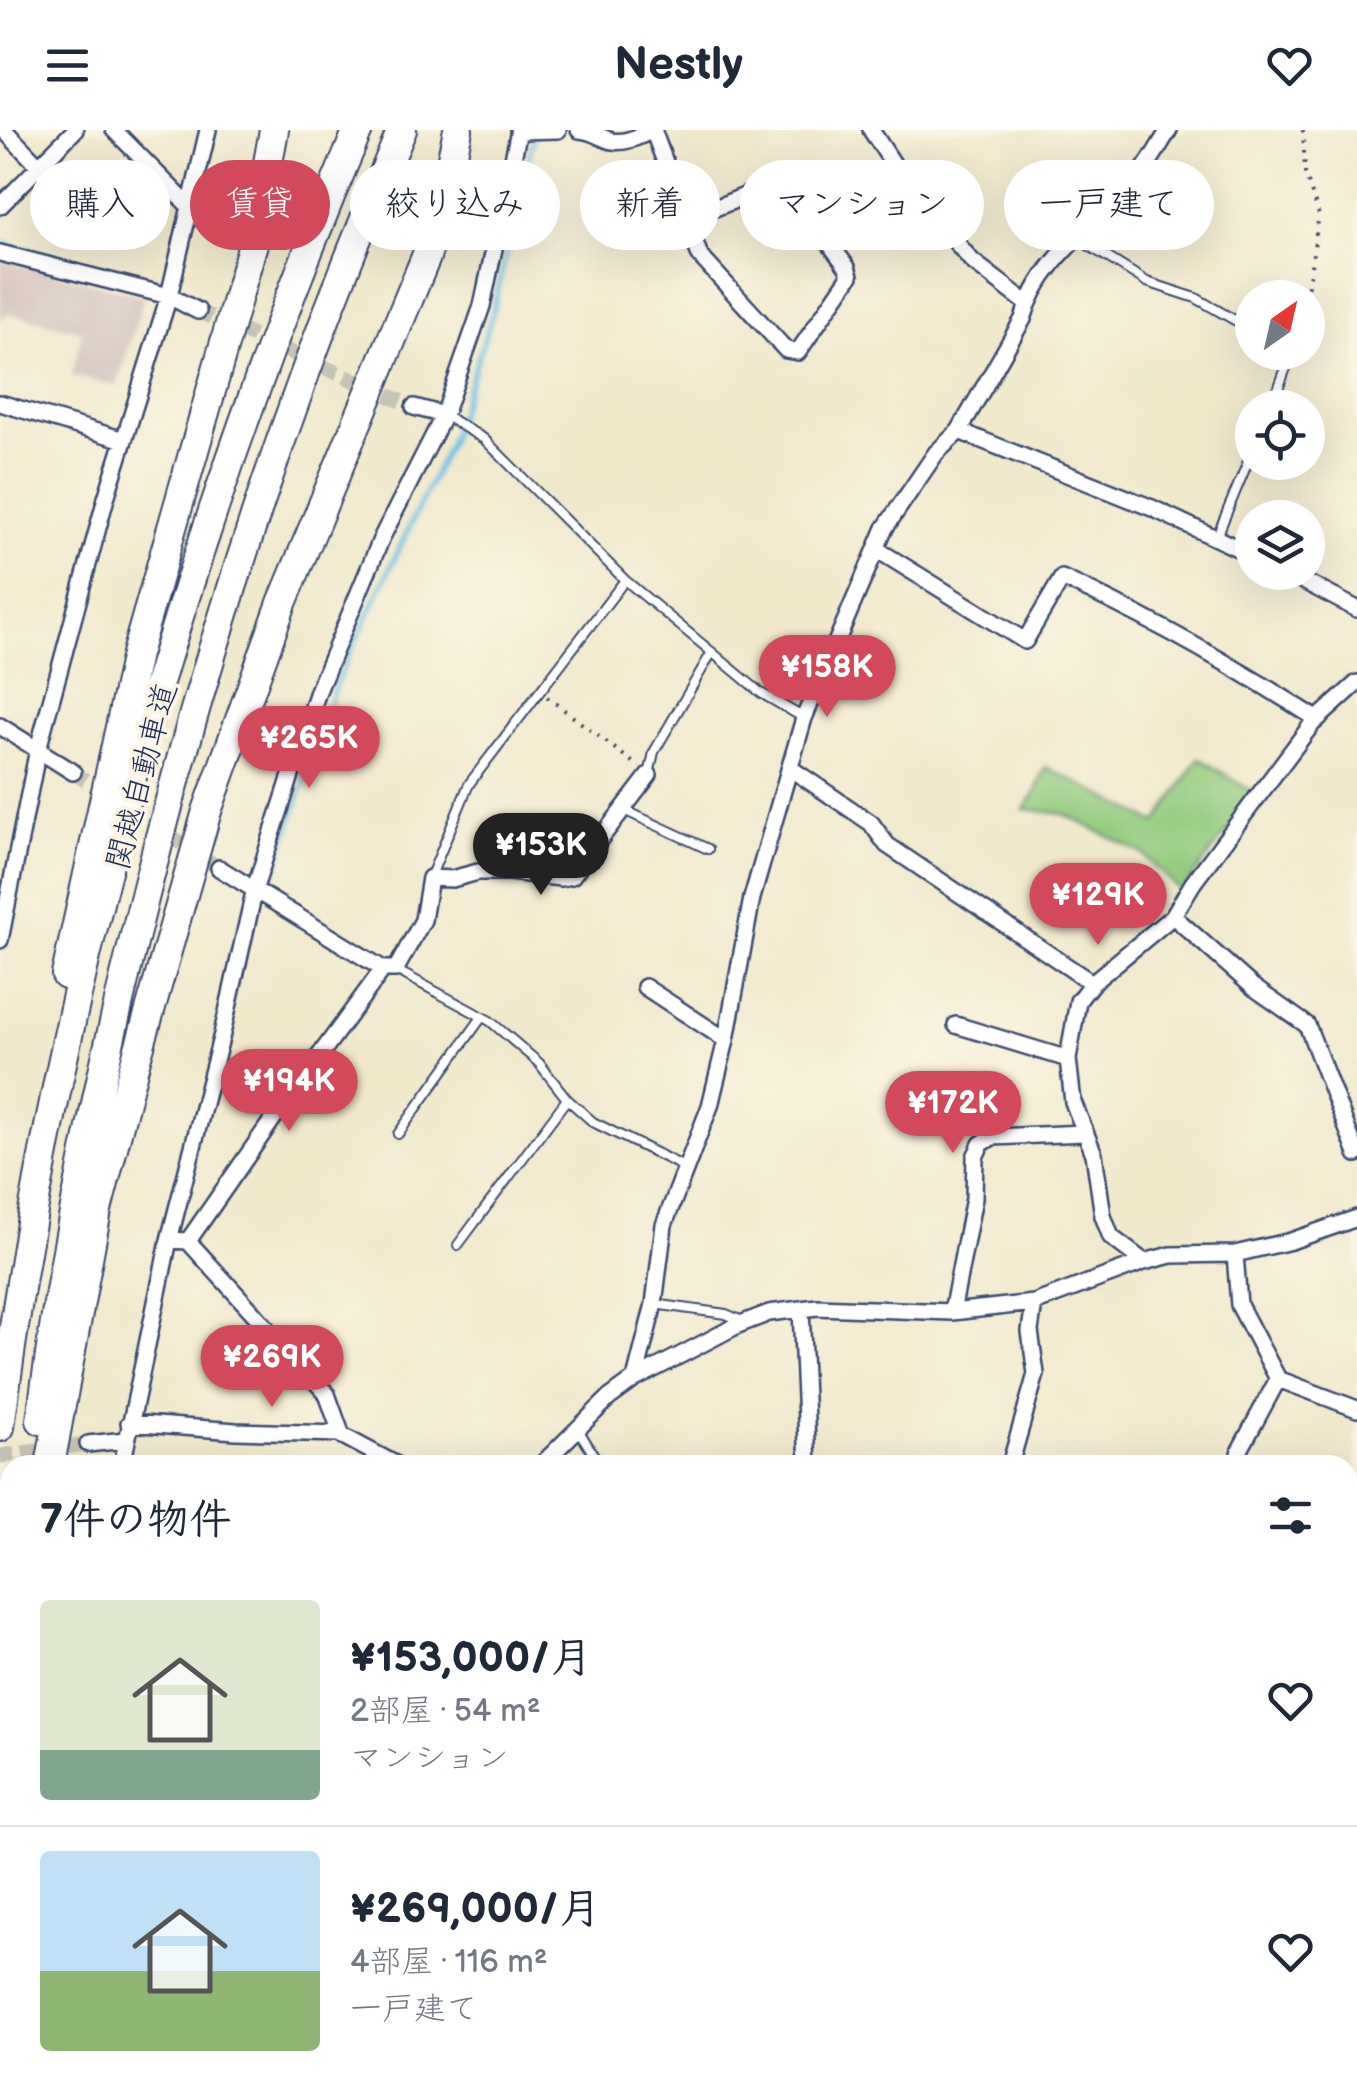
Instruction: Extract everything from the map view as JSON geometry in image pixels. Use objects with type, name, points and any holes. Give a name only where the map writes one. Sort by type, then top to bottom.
[{"type":"highway","points":[[0,1350],[32,1151],[105,785],[136,654],[254,240],[274,130]]},
{"type":"highway","name":"関越自動車道","points":[[0,1427],[56,1097],[137,764],[244,425],[358,130]]},
{"type":"highway","name":"関越自動車道","points":[[37,1455],[66,1259],[94,1112],[191,718],[281,441],[328,311],[402,130]]},
{"type":"highway","points":[[52,1455],[97,1210],[132,1070],[207,811],[282,603],[426,257],[444,200],[458,130]]},
{"type":"street","points":[[4,130],[33,160]]},
{"type":"street","points":[[45,160],[76,130]]},
{"type":"street","points":[[114,130],[190,207]]},
{"type":"street","points":[[201,160],[208,130]]},
{"type":"street","points":[[123,1455],[169,1240],[222,1034],[254,888],[318,691],[382,537],[446,416],[482,306],[519,130],[558,130]]},
{"type":"street","points":[[579,130],[595,132],[612,141],[632,139],[654,130],[665,160]]},
{"type":"street","points":[[871,130],[890,160]]},
{"type":"street","points":[[1149,160],[1169,130]]},
{"type":"street","points":[[0,206],[30,175]]},
{"type":"street","points":[[0,940],[38,750],[190,212]]},
{"type":"street","points":[[698,250],[721,281],[786,350],[798,352],[850,276],[834,250]]},
{"type":"street","points":[[962,250],[972,262],[1028,304]]},
{"type":"street","points":[[635,1379],[654,1304],[664,1224],[710,1106],[752,898],[804,718],[885,528],[936,453],[960,431],[1024,319],[1028,304],[1065,250]]},
{"type":"street","points":[[0,252],[169,296],[198,311]]},
{"type":"street","points":[[0,403],[124,440]]},
{"type":"street","points":[[414,407],[446,416]]},
{"type":"street","points":[[960,431],[1235,546]]},
{"type":"street","points":[[876,549],[1025,641],[1062,578],[1134,610],[1167,632],[1218,656],[1317,718]]},
{"type":"street","points":[[1320,590],[1357,610]]},
{"type":"street","points":[[1144,1262],[1111,1237],[1103,1216],[1094,1154],[1073,1102],[1068,1059],[1078,1001],[1092,983],[1174,916],[1193,883],[1317,718],[1357,682]]},
{"type":"street","points":[[0,726],[74,772]]},
{"type":"street","points":[[790,768],[871,823],[887,844],[1092,983]]},
{"type":"street","points":[[188,1241],[275,1116],[390,969],[423,920],[430,878],[452,879],[494,872],[572,876],[649,775]]},
{"type":"street","points":[[219,868],[390,969]]},
{"type":"street","points":[[1174,916],[1254,987],[1307,1025],[1357,1154]]},
{"type":"street","points":[[645,987],[726,1040]]},
{"type":"street","points":[[956,1025],[1068,1059]]},
{"type":"street","points":[[952,1312],[974,1198],[975,1157],[981,1144],[992,1137],[1084,1132]]},
{"type":"street","points":[[551,1455],[609,1398],[635,1379],[769,1313],[817,1307],[952,1312],[1034,1303],[1170,1255],[1236,1254],[1291,1241],[1357,1218]]},
{"type":"street","points":[[169,1240],[188,1241],[327,1394],[342,1436]]},
{"type":"street","points":[[1236,1254],[1240,1305],[1278,1379],[1357,1409]]},
{"type":"street","points":[[1013,1455],[1036,1374],[1030,1331],[1034,1303]]},
{"type":"street","points":[[801,1309],[808,1455]]},
{"type":"street","points":[[1239,1455],[1278,1379]]},
{"type":"street","points":[[129,1423],[342,1436],[378,1455]]},
{"type":"street","points":[[88,1444],[125,1440]]},
{"type":"lane","points":[[1095,250],[1147,282],[1196,298],[1235,320]]},
{"type":"lane","points":[[446,416],[484,438],[625,580],[761,692],[804,718]]},
{"type":"lane","points":[[1218,536],[1241,480]]},
{"type":"lane","points":[[430,878],[469,784],[625,580]]},
{"type":"lane","points":[[649,775],[654,752],[712,652]]},
{"type":"lane","points":[[624,810],[708,848]]},
{"type":"lane","points":[[390,969],[482,1017],[539,1063],[567,1099],[606,1130],[686,1168]]},
{"type":"lane","points":[[398,1134],[482,1017]]},
{"type":"lane","points":[[458,1245],[567,1099]]},
{"type":"lane","points":[[654,1304],[726,1314],[746,1322]]},
{"type":"lane","points":[[578,1429],[594,1455]]},
{"type":"path","points":[[1303,130],[1305,173],[1319,215],[1309,280]]},
{"type":"path","points":[[539,691],[649,775]]},
{"type":"shaded area","points":[[0,260],[144,296],[117,386],[72,376],[82,331],[9,313],[0,319]]},
{"type":"green space","points":[[1199,758],[1256,794],[1181,892],[1143,854],[1064,814],[1024,809],[1046,767],[1157,823]]},
{"type":"waterway","points":[[269,891],[336,683],[449,443],[491,319],[534,136]]},
{"type":"waterway","points":[[0,243],[161,282]]},
{"type":"tunnel","points":[[198,311],[414,407]]},
{"type":"tunnel","points":[[73,772],[219,868]]},
{"type":"tunnel","points":[[7,1455],[88,1444]]}]
